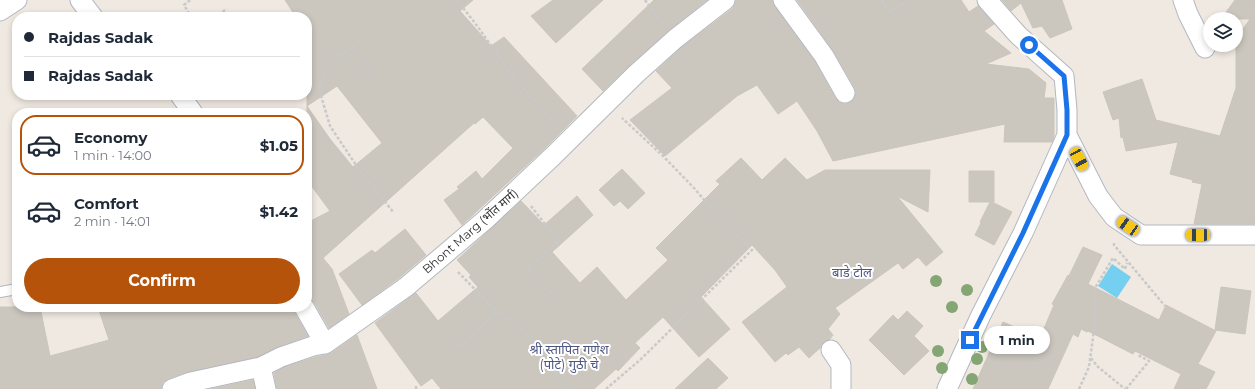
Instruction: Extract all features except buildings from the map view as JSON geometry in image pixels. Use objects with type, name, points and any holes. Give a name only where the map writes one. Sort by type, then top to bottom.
[{"type":"street","points":[[0,10],[17,0]]},
{"type":"street","points":[[80,0],[89,12]]},
{"type":"street","name":"Bhont Marg (भाेंत मार्ग)","points":[[172,389],[191,382],[261,367],[281,357],[313,346],[325,344],[406,287],[485,220],[675,39],[725,0]]},
{"type":"street","points":[[783,0],[824,56],[845,93]]},
{"type":"street","points":[[947,389],[981,315],[1023,233],[1067,135],[1067,110],[1064,76],[1018,35],[987,0]]},
{"type":"street","points":[[1183,0],[1188,14],[1203,44]]},
{"type":"street","points":[[1067,135],[1098,196],[1114,217],[1141,235],[1255,235]]},
{"type":"street","points":[[307,312],[325,344]]},
{"type":"street","points":[[832,350],[841,365],[841,389]]},
{"type":"street","points":[[261,367],[266,389]]},
{"type":"lane","points":[[0,292],[12,290]]},
{"type":"path","points":[[188,12],[184,5],[190,0]]},
{"type":"path","points":[[457,0],[514,78],[571,139]]},
{"type":"path","points":[[645,0],[675,39]]},
{"type":"path","points":[[882,0],[888,13],[909,0]]},
{"type":"path","points":[[222,12],[227,9]]},
{"type":"path","points":[[374,77],[354,47],[339,56],[326,68],[319,89],[330,126],[358,168],[394,213]]},
{"type":"path","points":[[606,389],[640,360],[752,250],[717,215],[694,188],[663,156],[607,103]]},
{"type":"path","points":[[517,190],[558,241],[529,267],[556,298]]},
{"type":"path","points":[[1114,217],[1114,245],[1127,263],[1165,306]]},
{"type":"path","points":[[442,256],[497,312],[521,327],[568,389]]},
{"type":"path","points":[[1079,389],[1089,367],[1091,358],[1094,330],[1094,288],[1113,258],[1125,269],[1127,263]]},
{"type":"path","points":[[461,346],[484,322],[497,312]]},
{"type":"path","points":[[1091,358],[1097,366],[1126,389],[1149,361],[1138,355]]},
{"type":"water","points":[[1112,264],[1131,277],[1117,298],[1098,286]]},
{"type":"district","name":"बाडे टोल","points":[[852,272]]},
{"type":"district","name":"श्री स्तापित गणेश (पोटे) गुठी चे","points":[[569,356]]},
{"type":"route","points":[[970,340],[981,315],[1023,233],[1067,135],[1067,110],[1064,76],[1029,45]]}]
